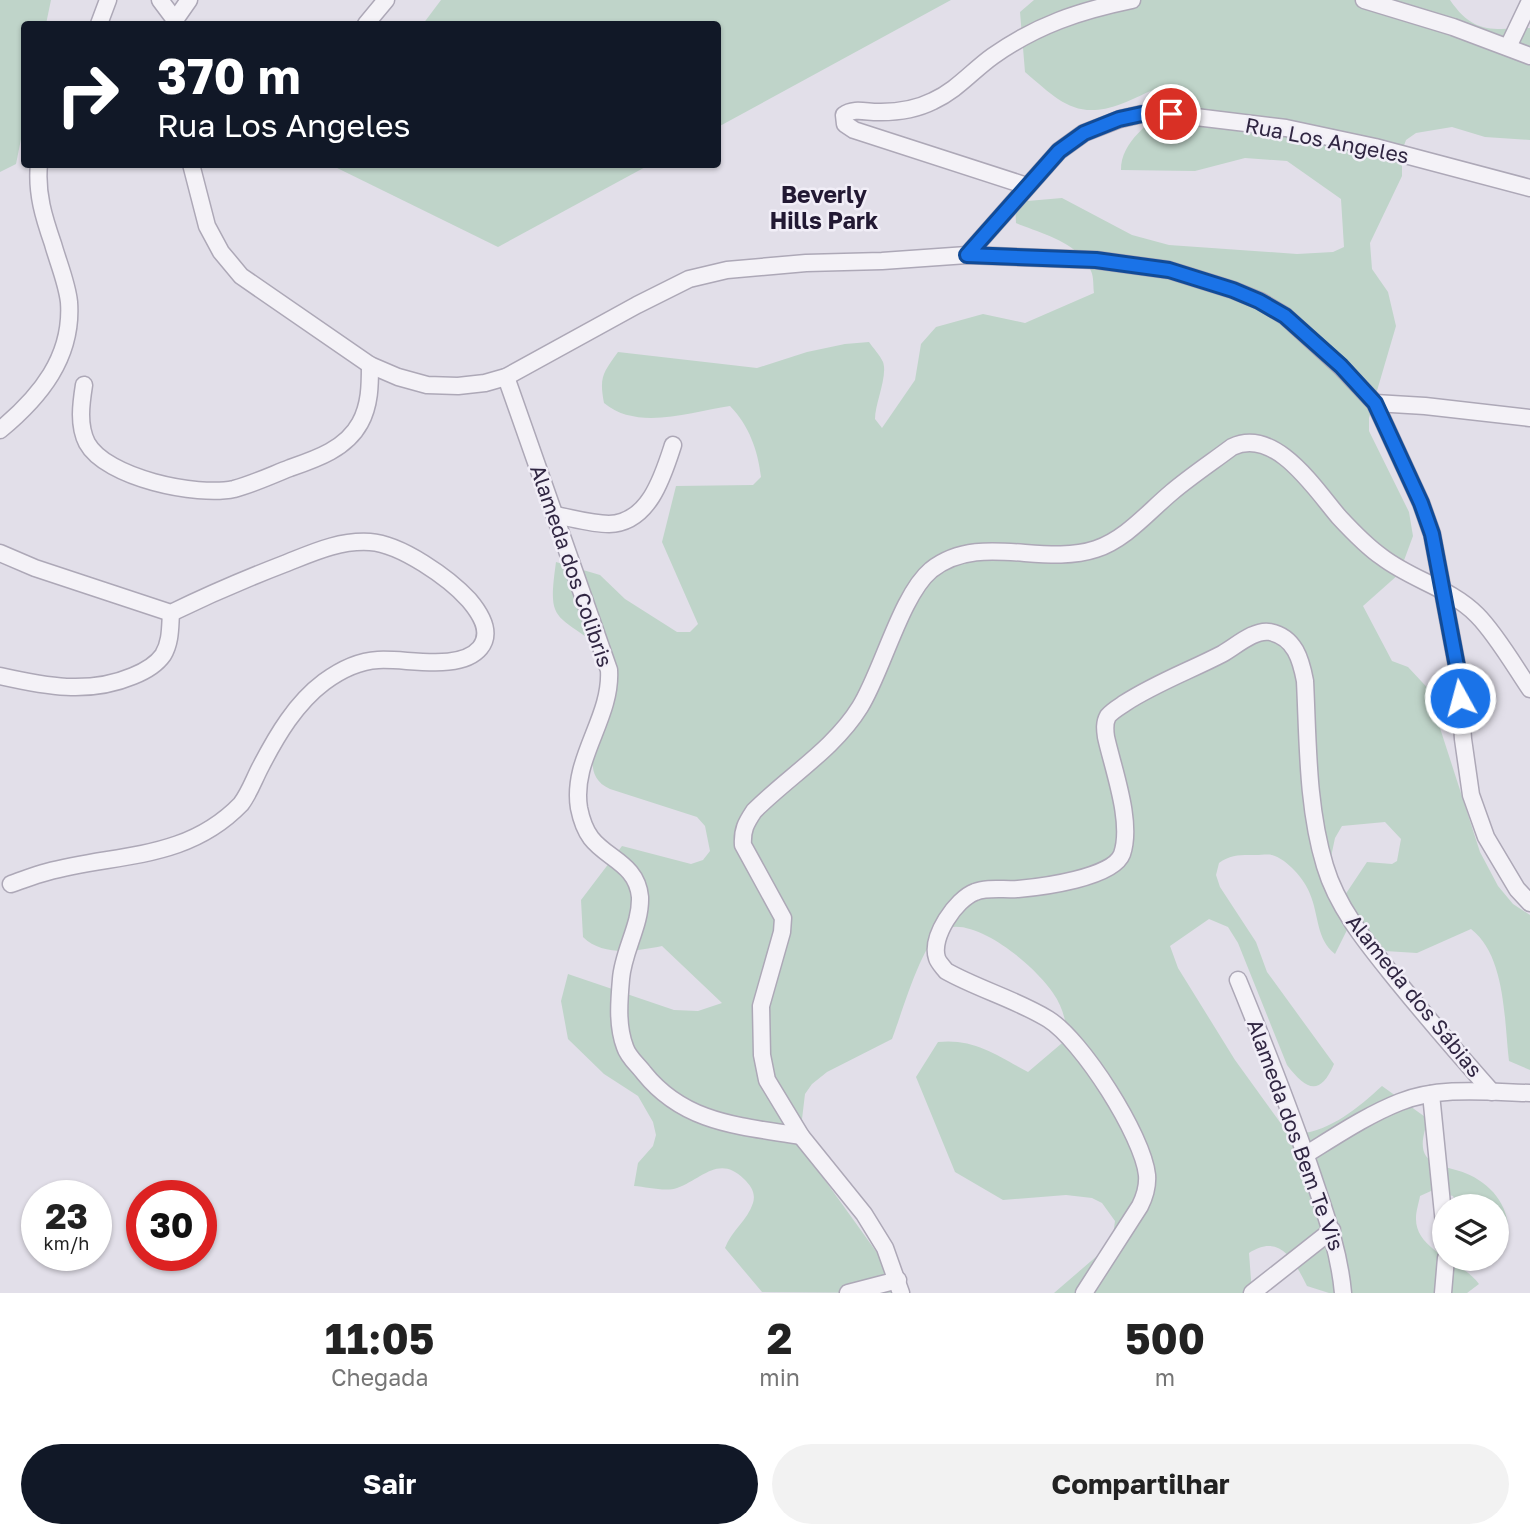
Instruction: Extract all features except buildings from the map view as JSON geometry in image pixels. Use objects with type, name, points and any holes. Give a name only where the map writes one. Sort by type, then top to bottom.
[{"type":"street","points":[[100,21],[108,0]]},
{"type":"street","points":[[160,0],[174,21]]},
{"type":"street","points":[[176,21],[189,0]]},
{"type":"street","points":[[368,21],[386,0]]},
{"type":"street","points":[[1027,186],[854,130],[845,124],[844,115],[850,111],[881,112],[920,107],[951,92],[1018,38],[1062,18],[1132,0]]},
{"type":"street","points":[[1364,0],[1530,56]]},
{"type":"street","points":[[1508,47],[1530,1]]},
{"type":"street","name":"Rua Los Angeles","points":[[967,255],[1059,151],[1084,133],[1119,119],[1142,114],[1171,114],[1286,128],[1375,147],[1530,188]]},
{"type":"street","points":[[3,422],[45,385],[60,362],[67,323],[69,300],[41,208],[39,168]]},
{"type":"street","points":[[192,168],[207,226],[221,252],[241,276],[370,365],[427,385],[471,384],[506,377],[689,279],[727,270],[967,255],[1096,260],[1169,270],[1259,301],[1285,316],[1341,366],[1375,403],[1429,524],[1459,677],[1463,739],[1471,794],[1486,837],[1517,889],[1530,903]]},
{"type":"street","points":[[84,385],[81,401],[82,430],[92,450],[102,460],[114,468],[141,477],[203,492],[234,489],[318,458],[350,437],[361,422],[370,388],[370,365]]},
{"type":"street","name":"Alameda dos Colibris","points":[[506,377],[609,670],[609,686],[603,711],[580,774],[579,806],[589,836],[597,845],[622,862],[633,876],[640,895],[638,915],[621,975],[619,1009],[626,1051],[657,1089],[691,1112],[730,1125],[801,1136]]},
{"type":"street","points":[[1375,403],[1530,418]]},
{"type":"street","points":[[848,1293],[900,1287],[885,1248],[864,1214],[801,1136],[767,1080],[762,1055],[761,1006],[780,939],[783,918],[743,845],[742,834],[745,823],[760,805],[848,725],[862,705],[912,596],[929,572],[947,559],[990,550],[1029,555],[1073,554],[1097,549],[1118,538],[1172,492],[1232,447],[1251,442],[1265,445],[1301,471],[1315,484],[1340,517],[1379,555],[1393,565],[1442,589],[1477,615],[1530,689]]},
{"type":"street","points":[[555,515],[609,524],[625,521],[639,513],[654,494],[673,445]]},
{"type":"street","points":[[0,553],[35,568],[171,612],[320,550],[346,542],[372,542],[394,547],[462,592],[483,619],[485,632],[479,649],[467,658],[443,662],[375,660],[354,665],[324,682],[291,715],[241,804],[205,832],[173,847],[48,872],[11,884]]},
{"type":"street","points":[[0,676],[79,689],[122,681],[145,671],[162,655],[170,636],[171,612]]},
{"type":"street","name":"Alameda dos Sábias","points":[[1084,1293],[1147,1191],[1142,1152],[1110,1093],[1074,1043],[1050,1020],[946,971],[937,958],[939,930],[963,900],[973,892],[1050,885],[1095,874],[1116,861],[1122,855],[1125,827],[1106,737],[1107,718],[1117,708],[1144,691],[1220,655],[1250,637],[1271,632],[1283,637],[1294,647],[1300,659],[1305,681],[1315,822],[1325,867],[1336,895],[1374,952],[1446,1041],[1492,1092]]},
{"type":"street","name":"Alameda dos Bem Te Vis","points":[[1238,980],[1332,1230],[1341,1268],[1343,1293]]},
{"type":"street","points":[[1305,1155],[1401,1101],[1431,1094],[1530,1093]]},
{"type":"street","points":[[1431,1094],[1441,1194]]},
{"type":"street","points":[[1252,1293],[1332,1230]]},
{"type":"street","points":[[1443,1293],[1445,1271]]},
{"type":"green space","points":[[0,0],[51,0],[47,21],[21,21],[21,139],[16,164],[0,172]]},
{"type":"green space","points":[[441,0],[951,0],[721,125],[721,21],[425,21]]},
{"type":"green space","points":[[1034,0],[1450,0],[1476,25],[1494,29],[1530,28],[1530,140],[1485,137],[1452,127],[1416,133],[1406,140],[1402,151],[1402,176],[1370,243],[1372,269],[1388,292],[1396,326],[1369,418],[1369,431],[1409,512],[1413,536],[1399,574],[1363,606],[1392,661],[1408,667],[1436,697],[1440,728],[1480,852],[1498,886],[1513,904],[1530,915],[1530,1070],[1509,1061],[1504,1008],[1497,972],[1491,955],[1471,929],[1417,953],[1369,950],[1345,895],[1367,862],[1392,864],[1397,861],[1401,839],[1385,822],[1342,826],[1335,838],[1328,871],[1348,928],[1335,954],[1321,934],[1308,888],[1284,861],[1270,855],[1246,855],[1219,863],[1216,875],[1220,887],[1256,942],[1267,972],[1334,1064],[1329,1075],[1318,1085],[1312,1086],[1300,1080],[1287,1065],[1238,943],[1228,927],[1209,919],[1170,946],[1178,968],[1235,1060],[1282,1125],[1299,1134],[1323,1128],[1354,1110],[1382,1086],[1428,1119],[1423,1143],[1429,1160],[1477,1179],[1494,1194],[1444,1194],[1431,1191],[1420,1196],[1416,1215],[1418,1229],[1432,1248],[1432,1271],[1465,1271],[1479,1284],[1467,1293],[1329,1293],[1307,1286],[1292,1259],[1278,1248],[1269,1246],[1249,1253],[1252,1293],[1054,1293],[1112,1243],[1115,1221],[1102,1203],[1092,1198],[1066,1195],[1003,1200],[955,1172],[916,1077],[938,1042],[951,1041],[974,1046],[996,1054],[1028,1072],[1068,1038],[1062,1009],[1045,982],[1004,946],[972,930],[957,927],[944,929],[936,935],[921,962],[892,1039],[827,1072],[812,1084],[805,1094],[802,1119],[804,1135],[819,1172],[906,1293],[762,1292],[725,1248],[753,1203],[749,1184],[735,1172],[718,1168],[673,1189],[634,1186],[638,1163],[653,1146],[656,1135],[653,1122],[638,1096],[604,1074],[568,1039],[561,1001],[568,974],[674,1010],[698,1011],[722,1003],[662,946],[631,951],[610,950],[600,948],[583,937],[581,900],[622,846],[691,864],[703,860],[710,851],[705,826],[697,817],[610,789],[599,782],[593,761],[604,700],[598,645],[571,627],[557,613],[553,595],[556,562],[600,575],[625,599],[677,632],[690,632],[698,624],[662,542],[676,486],[753,485],[761,477],[752,439],[730,406],[648,418],[617,411],[604,403],[604,376],[618,352],[757,368],[807,352],[869,342],[882,359],[884,368],[875,419],[882,428],[915,380],[921,344],[936,327],[983,314],[1025,323],[1094,293],[1092,273],[1085,261],[1059,240],[1016,223],[1015,202],[1062,198],[1132,235],[1169,245],[1297,254],[1333,252],[1344,247],[1341,199],[1287,161],[1245,158],[1195,171],[1121,170],[1122,160],[1131,141],[1170,105],[1161,87],[1105,109],[1080,109],[1068,105],[1025,72],[1020,12]]},
{"type":"green space","points":[[337,168],[643,168],[498,247]]},
{"type":"district","name":"Beverly Hills Park","points":[[824,208]]},
{"type":"route","points":[[1171,114],[1142,114],[1119,119],[1084,133],[1059,151],[967,255],[1096,260],[1169,270],[1259,301],[1285,316],[1319,346],[1375,403],[1421,503],[1432,534],[1459,677],[1460,698]]}]
